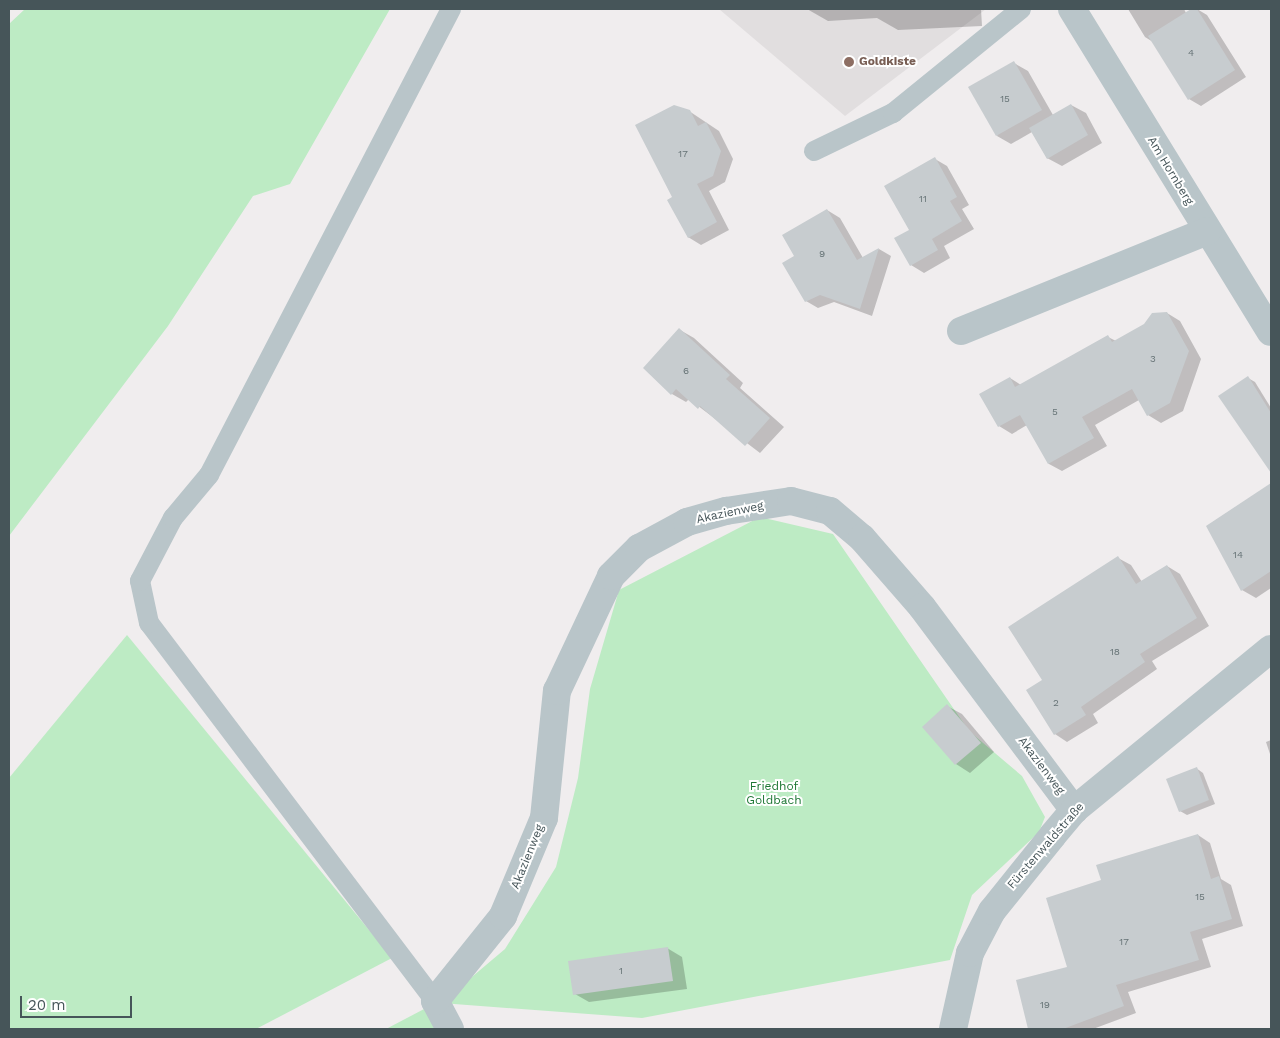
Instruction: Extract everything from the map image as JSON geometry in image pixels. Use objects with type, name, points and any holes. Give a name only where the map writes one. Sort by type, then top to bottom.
[{"type":"street","name":"Am Hornberg","points":[[1072,9],[1207,231],[1271,332]]},
{"type":"street","points":[[961,331],[1207,231]]},
{"type":"street","name":"Akazienweg","points":[[435,1001],[503,916],[518,881],[544,818],[557,691],[611,576],[639,548],[687,522],[726,511],[791,501],[830,511],[862,538],[922,607],[1074,810]]},
{"type":"street","name":"Fürstenwaldstraße","points":[[953,1029],[970,953],[992,911],[1074,810],[1271,649]]},
{"type":"street","points":[[435,1001],[450,1029]]},
{"type":"lane","points":[[435,1001],[149,623],[140,581],[173,518],[209,475],[450,9]]},
{"type":"lane","points":[[814,151],[893,113],[1020,9]]},
{"type":"shaded area","name":"Goldkiste","points":[[719,9],[986,9],[845,116]]},
{"type":"green space","points":[[25,9],[390,9],[290,184],[253,196],[168,326],[9,536],[9,24]]},
{"type":"green space","name":"Friedhof Goldbach","points":[[760,517],[833,534],[969,731],[1022,776],[1045,817],[1039,832],[972,895],[950,960],[642,1018],[441,1003],[505,949],[556,867],[578,778],[590,689],[619,590]]},
{"type":"green space","points":[[127,635],[392,958],[256,1029],[9,1029],[9,778]]},
{"type":"green space","points":[[426,1008],[437,1029],[386,1029]]},
{"type":"building","points":[[1191,9],[1197,9],[1235,70],[1188,100],[1148,36]]},
{"type":"building","points":[[1014,61],[1042,110],[996,136],[968,87]]},
{"type":"building","points":[[1071,104],[1088,135],[1047,159],[1029,128]]},
{"type":"building","points":[[674,105],[690,110],[698,126],[706,122],[721,151],[713,176],[697,184],[717,222],[688,238],[667,200],[672,197],[635,125]]},
{"type":"building","points":[[935,157],[957,197],[950,201],[962,221],[932,239],[938,250],[910,266],[894,238],[909,230],[884,186]]},
{"type":"building","points":[[827,209],[857,260],[879,248],[860,309],[820,295],[805,302],[782,263],[794,256],[782,235]]},
{"type":"building","points":[[1167,312],[1189,351],[1170,403],[1147,416],[1132,389],[1082,417],[1094,438],[1048,464],[1020,415],[998,427],[979,394],[1010,377],[1015,387],[1108,335],[1112,342],[1144,324],[1152,313]]},
{"type":"building","points":[[679,328],[730,375],[726,379],[770,418],[745,446],[700,406],[698,409],[676,389],[671,395],[643,368]]},
{"type":"building","points":[[1248,376],[1271,413],[1271,473],[1218,396]]},
{"type":"building","points":[[1271,483],[1271,571],[1241,591],[1206,526]]},
{"type":"building","points":[[1118,556],[1136,584],[1167,565],[1197,618],[1140,654],[1145,662],[1081,707],[1086,715],[1054,735],[1026,690],[1042,680],[1008,627]]},
{"type":"building","points":[[947,704],[981,743],[955,765],[922,727]]},
{"type":"building","points":[[1197,767],[1209,800],[1179,812],[1166,779]]},
{"type":"building","points":[[1198,834],[1211,879],[1219,876],[1232,919],[1190,932],[1199,960],[1116,985],[1124,1006],[1063,1029],[1028,1029],[1016,980],[1067,967],[1046,898],[1101,880],[1096,865]]},
{"type":"building","points":[[668,947],[673,981],[573,995],[568,961]]},
{"type":"place","name":"Goldkiste","points":[[849,62]]}]
